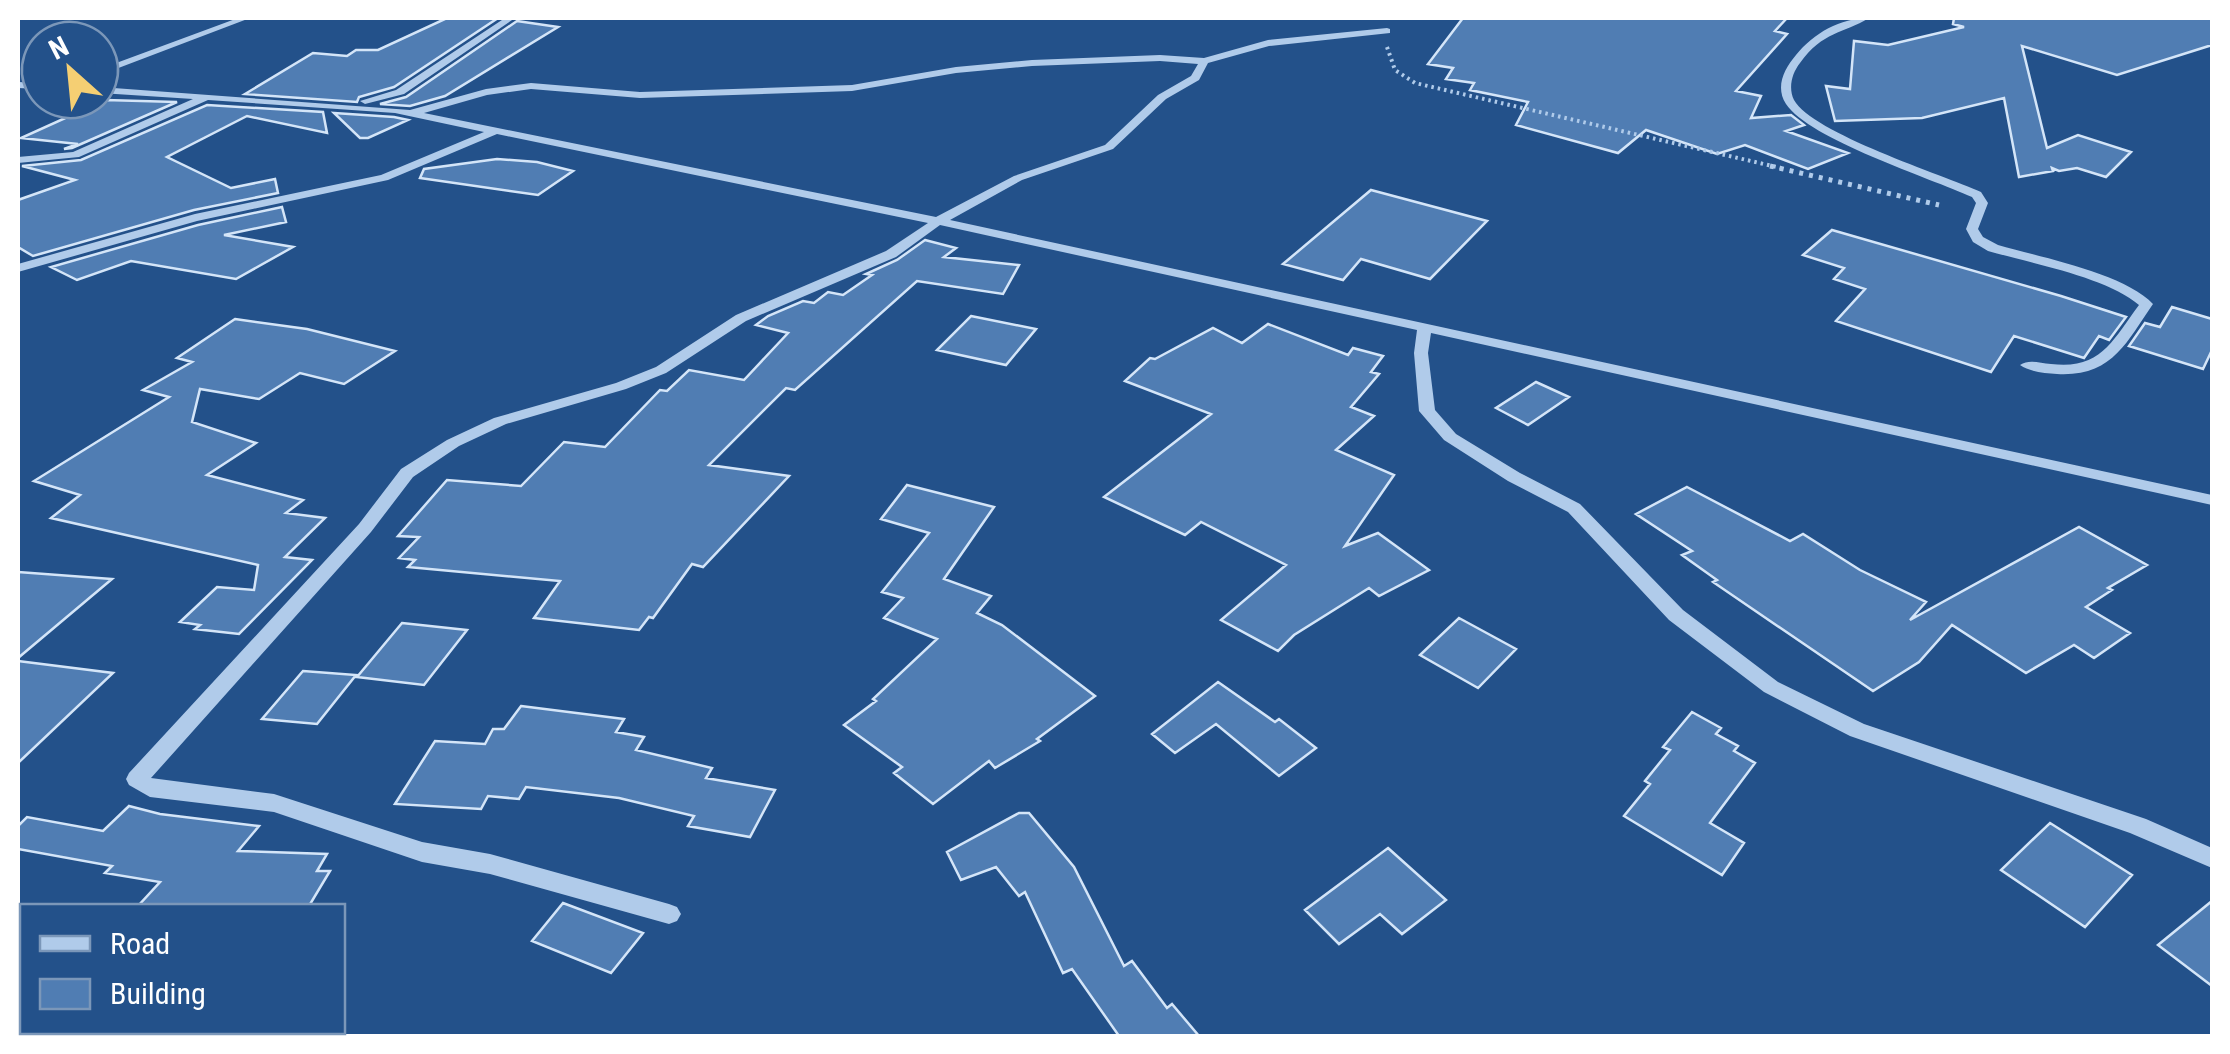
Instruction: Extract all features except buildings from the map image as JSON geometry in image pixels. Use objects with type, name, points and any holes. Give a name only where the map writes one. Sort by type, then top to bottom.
[{"type":"street","points":[[120,65],[245,18]]},
{"type":"street","points":[[350,105],[400,92],[510,18]]},
{"type":"street","points":[[1866,18],[1826,30],[1798,57],[1788,72],[1786,90],[1792,106],[1844,137],[1977,195],[1982,203],[1972,228],[1978,238],[1993,248],[2118,286],[2141,296],[2146,304],[2102,363],[2090,370],[2069,372],[2027,364]]},
{"type":"street","points":[[403,111],[531,86],[640,95],[833,88],[1032,63],[1160,58],[1204,61],[1268,43],[1388,32]]},
{"type":"street","points":[[669,914],[490,864],[422,852],[274,803],[150,788],[137,779],[365,528],[407,474],[453,443],[500,421],[621,386],[660,370],[740,318],[891,254],[938,220],[1018,178],[1110,147],[1162,97],[1195,78],[1204,61]]},
{"type":"street","points":[[120,91],[403,111],[938,220],[2212,500]]},
{"type":"street","points":[[400,92],[403,111]]},
{"type":"street","points":[[18,160],[75,154],[207,97]]},
{"type":"street","points":[[18,268],[195,218],[384,178],[495,131]]},
{"type":"street","points":[[1425,326],[1421,352],[1427,411],[1450,438],[1574,508],[1676,615],[1771,687],[1857,730],[2138,826],[2212,858]]},
{"type":"path","points":[[1388,32],[1387,59],[1394,72],[1414,84],[1892,196],[1979,212]]}]
